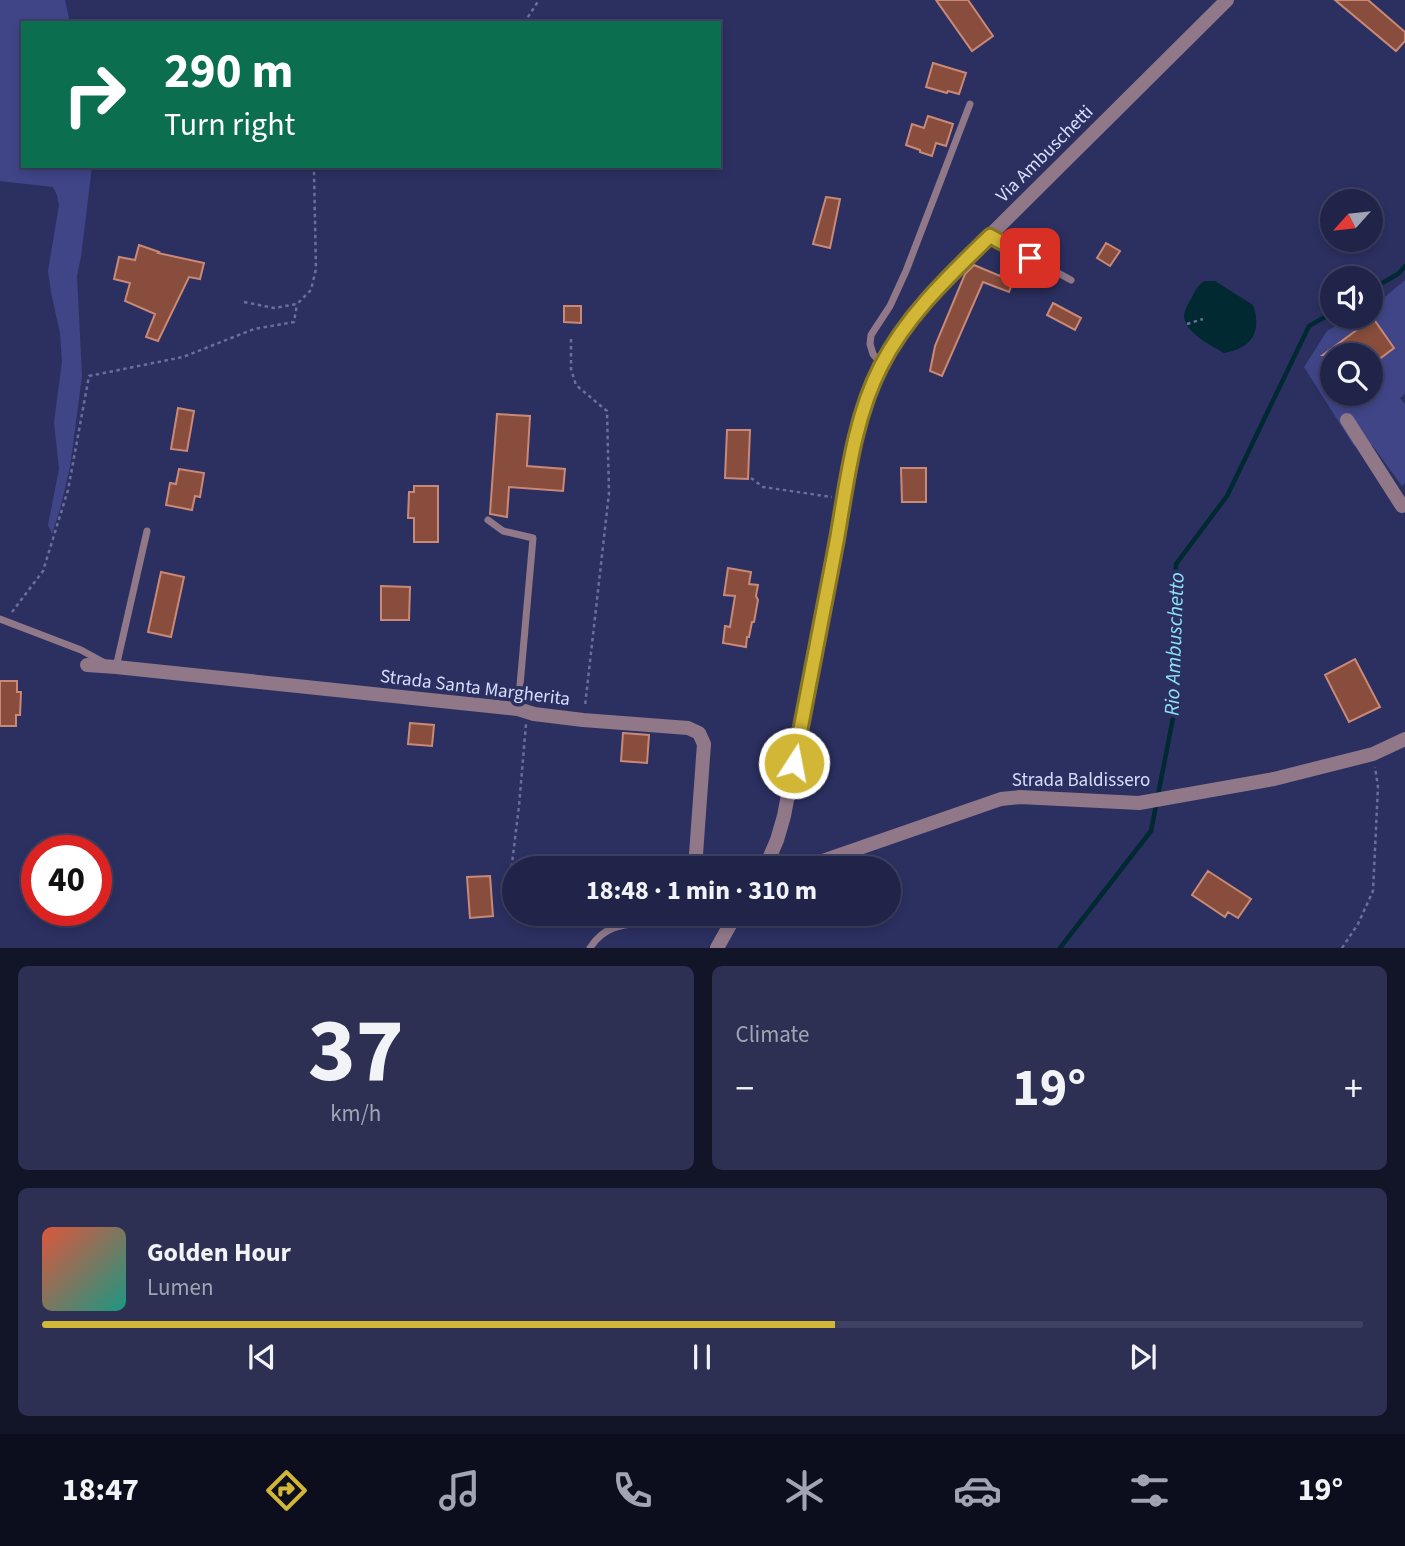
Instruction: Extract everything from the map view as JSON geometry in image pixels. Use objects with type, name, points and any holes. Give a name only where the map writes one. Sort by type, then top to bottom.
[{"type":"street","name":"Via Ambuschetti","points":[[770,856],[784,816],[844,499],[865,404],[881,365],[935,290],[1227,0]]},
{"type":"street","points":[[1346,420],[1402,506],[1405,505]]},
{"type":"street","name":"Strada Santa Margherita","points":[[87,665],[518,709],[534,715],[688,728],[699,733],[704,744],[696,856]]},
{"type":"street","name":"Strada Baldissero","points":[[837,856],[1001,799],[1020,797],[1139,803],[1274,779],[1373,754],[1405,739]]},
{"type":"street","points":[[717,947],[729,926]]},
{"type":"lane","points":[[881,365],[870,344],[872,335],[890,306],[906,271],[970,104]]},
{"type":"lane","points":[[990,236],[1071,280]]},
{"type":"lane","points":[[488,520],[503,531],[533,538],[518,709]]},
{"type":"lane","points":[[2,621],[81,650],[113,666],[147,531]]},
{"type":"lane","points":[[590,947],[606,930],[619,926]]},
{"type":"path","points":[[525,21],[539,0]]},
{"type":"path","points":[[244,302],[274,308],[297,304],[311,290],[316,269],[315,168]]},
{"type":"path","points":[[2,621],[43,570],[68,490],[89,376],[183,357],[254,329],[294,322],[297,304]]},
{"type":"path","points":[[1186,324],[1203,319]]},
{"type":"path","points":[[570,339],[571,369],[576,385],[607,411],[609,493],[583,720]]},
{"type":"path","points":[[751,478],[763,487],[844,499]]},
{"type":"path","points":[[513,856],[525,725],[534,715]]},
{"type":"path","points":[[1342,947],[1358,924],[1373,891],[1378,787],[1373,754]]},
{"type":"shaded area","points":[[0,0],[65,0],[70,21],[21,21],[21,168],[92,168],[77,276],[82,376],[70,467],[52,534],[48,525],[59,469],[54,422],[62,362],[60,333],[48,271],[59,205],[53,187],[0,181]]},
{"type":"shaded area","points":[[1405,280],[1405,394],[1400,398],[1405,404],[1405,483],[1402,486],[1372,445],[1354,446],[1329,406],[1383,406],[1383,343],[1320,343],[1320,392],[1304,367],[1327,331],[1330,329],[1383,329],[1383,298]]},
{"type":"shaded area","points":[[1205,281],[1215,281],[1253,305],[1256,323],[1253,337],[1234,351],[1224,353],[1199,338],[1185,321],[1185,311],[1196,288]]},
{"type":"building","points":[[936,0],[968,0],[993,36],[972,51]]},
{"type":"building","points":[[1335,0],[1368,0],[1405,32],[1405,41],[1396,51]]},
{"type":"building","points":[[933,63],[966,73],[959,94],[926,87]]},
{"type":"building","points":[[928,116],[953,124],[946,146],[936,143],[932,156],[906,145],[912,124],[924,128]]},
{"type":"building","points":[[826,197],[840,199],[830,248],[813,244]]},
{"type":"building","points":[[1106,243],[1120,251],[1110,266],[1097,258]]},
{"type":"building","points":[[139,245],[158,253],[204,263],[200,279],[189,277],[158,341],[146,337],[155,314],[125,301],[130,283],[114,279],[119,257],[135,260]]},
{"type":"building","points":[[1007,261],[1023,267],[1018,281],[1014,279],[1009,292],[983,282],[942,376],[930,371],[935,346],[965,274],[974,265],[1000,276]]},
{"type":"building","points":[[1053,303],[1081,318],[1075,330],[1047,315]]},
{"type":"building","points":[[564,306],[581,306],[581,323],[564,322]]},
{"type":"building","points":[[1358,329],[1381,329],[1394,348],[1383,356],[1383,343],[1339,343]]},
{"type":"building","points":[[178,408],[194,411],[187,451],[171,449]]},
{"type":"building","points":[[497,414],[530,416],[527,466],[565,469],[563,491],[509,487],[507,517],[490,514]]},
{"type":"building","points":[[727,430],[750,430],[748,479],[725,478]]},
{"type":"building","points":[[901,468],[926,468],[926,502],[902,502]]},
{"type":"building","points":[[179,469],[204,473],[200,497],[195,496],[192,510],[166,505],[170,483],[176,484]]},
{"type":"building","points":[[414,486],[438,486],[438,542],[414,542],[414,518],[408,518],[409,492],[414,492]]},
{"type":"building","points":[[728,568],[751,572],[749,584],[758,585],[754,622],[746,647],[723,643],[725,626],[730,627],[735,596],[724,595]]},
{"type":"building","points":[[161,572],[184,577],[171,637],[148,632]]},
{"type":"building","points":[[381,586],[410,587],[409,620],[381,620]]},
{"type":"building","points":[[1355,659],[1380,707],[1349,722],[1325,675]]},
{"type":"building","points":[[0,681],[17,681],[17,692],[21,692],[20,715],[16,715],[16,726],[0,726]]},
{"type":"building","points":[[410,723],[434,725],[432,746],[408,744]]},
{"type":"building","points":[[623,733],[649,735],[647,763],[621,761]]},
{"type":"building","points":[[1208,871],[1251,899],[1238,918],[1228,912],[1225,917],[1192,895]]},
{"type":"building","points":[[490,876],[493,916],[470,918],[467,877]]},
{"type":"waterway","name":"Rio Ambuschetto","points":[[1383,283],[1398,274],[1405,266]]},
{"type":"waterway","name":"Rio Ambuschetto","points":[[1060,948],[1151,831],[1173,718],[1176,564],[1227,496],[1309,326],[1320,320]]},
{"type":"route","points":[[794,763],[852,457],[865,404],[881,365],[935,290],[990,236],[1030,258]]}]
